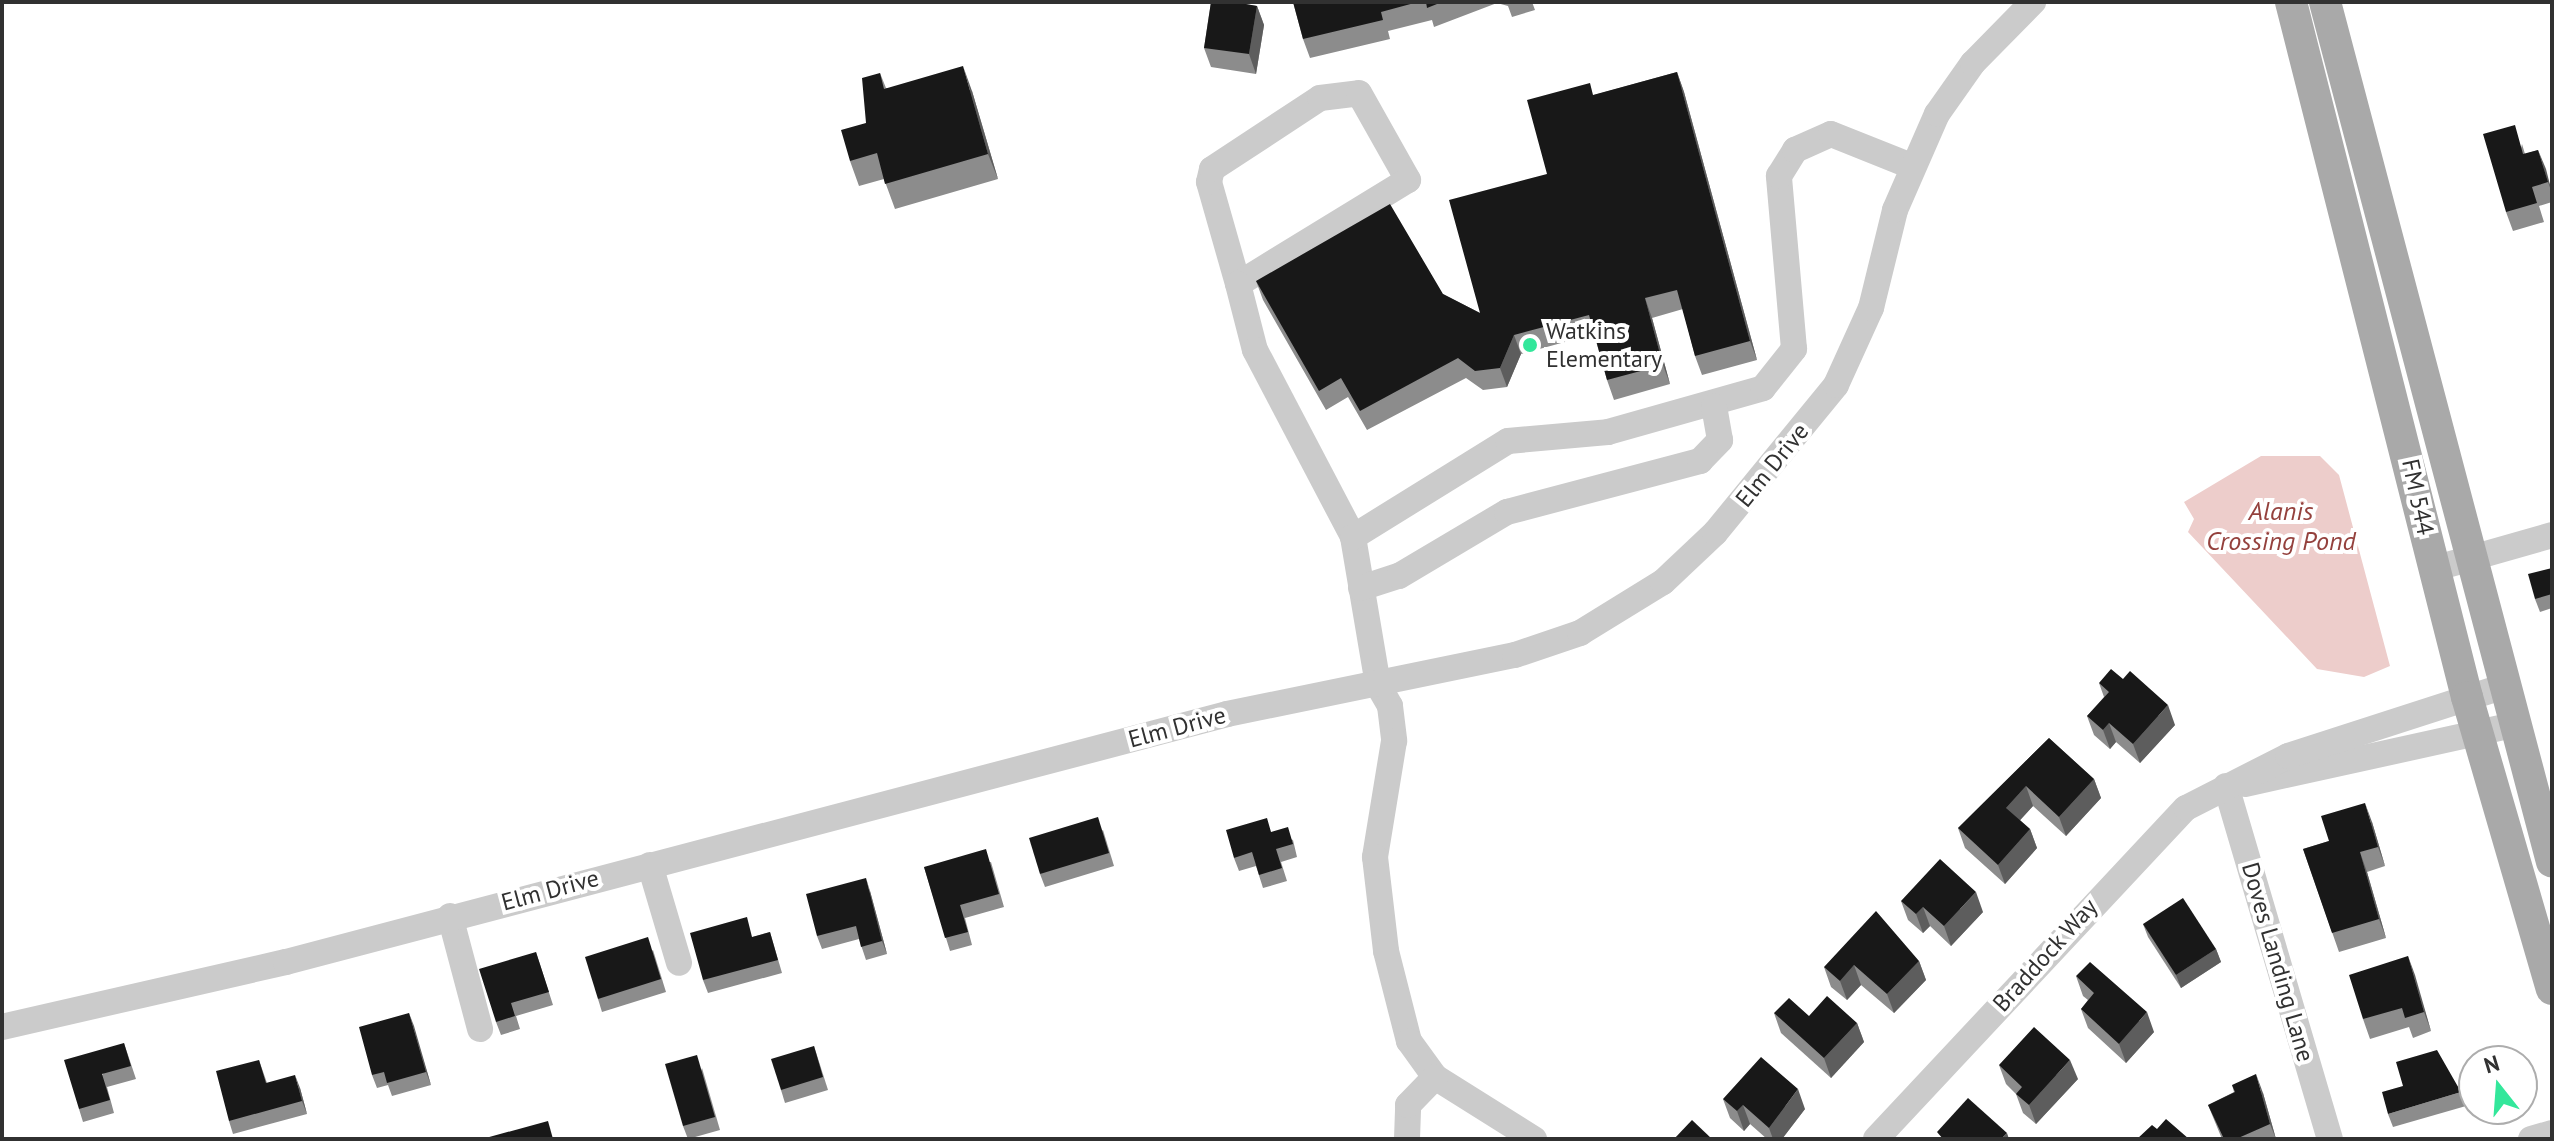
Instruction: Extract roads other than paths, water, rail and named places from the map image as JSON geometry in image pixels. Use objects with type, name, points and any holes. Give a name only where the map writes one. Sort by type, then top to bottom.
[{"type":"main road","name":"FM 544","points":[[2291,2],[2433,569],[2552,989]]},
{"type":"main road","name":"FM 544","points":[[2325,2],[2502,687],[2552,862]]},
{"type":"street","name":"Elm Drive","points":[[2,1027],[650,865],[1227,714],[1378,685],[1580,633],[1663,582],[1715,533],[1777,462],[1854,352],[1911,166],[1973,63],[2033,2]]},
{"type":"street","points":[[1238,284],[1408,180],[1359,93],[1320,98],[1212,169],[1209,182],[1255,350],[1353,537],[1378,685],[1390,706],[1394,741],[1375,825],[1386,951],[1409,1041],[1435,1077],[1534,1139]]},
{"type":"street","points":[[1353,537],[1508,441],[1608,432],[1714,407],[1763,388],[1794,349],[1779,176],[1795,150],[1831,134],[1911,166]]},
{"type":"street","points":[[1361,588],[1399,576],[1507,512],[1700,461],[1720,440],[1714,407]]},
{"type":"street","points":[[2433,569],[2552,535]]},
{"type":"street","name":"Braddock Way","points":[[1876,1139],[2157,832],[2226,786],[2288,756],[2502,687]]},
{"type":"street","name":"Braddock Way","points":[[2226,786],[2478,735],[2513,725]]},
{"type":"street","name":"Doves Landing Lane","points":[[2226,786],[2330,1139]]},
{"type":"street","points":[[650,865],[679,963]]},
{"type":"street","points":[[450,916],[480,1029]]},
{"type":"street","points":[[1407,1139],[1408,1105],[1435,1077]]},
{"type":"street","points":[[2531,1139],[2552,1133]]},
{"type":"water","name":"Alanis Crossing Pond","points":[[2261,456],[2320,456],[2339,475],[2390,666],[2364,677],[2317,669],[2188,532],[2194,519],[2184,502]]},
{"type":"place","name":"Watkins Elementary","points":[[1530,345]]}]
